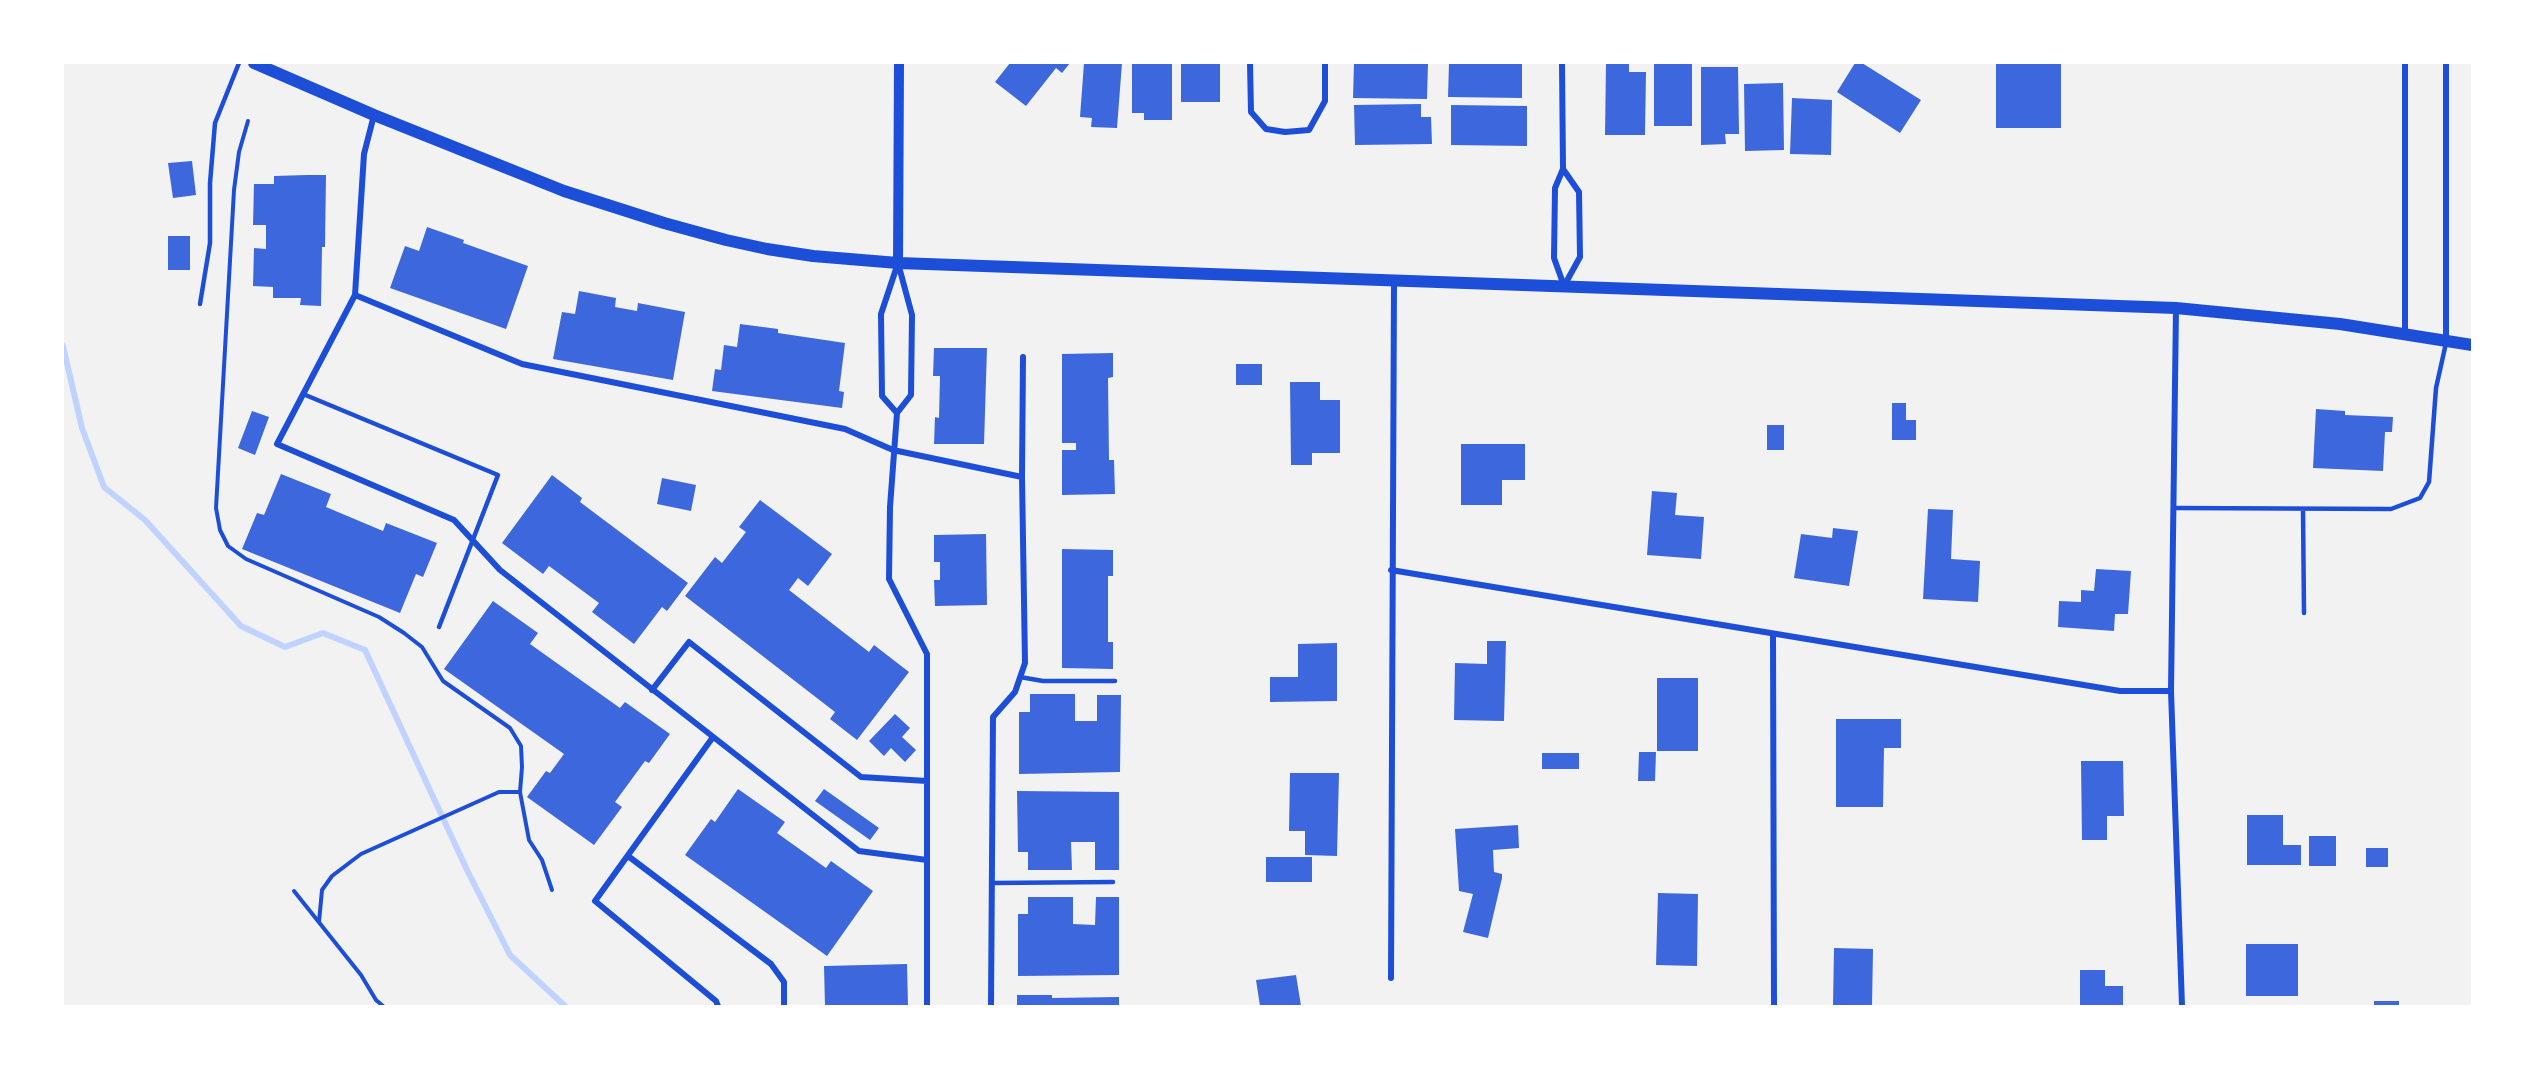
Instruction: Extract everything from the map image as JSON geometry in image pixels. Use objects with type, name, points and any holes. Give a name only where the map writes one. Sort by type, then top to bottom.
[{"type":"main road","points":[[254,63],[374,115],[564,191],[664,223],[767,249],[898,263],[2176,308],[2340,324],[2472,345]]},
{"type":"street","points":[[899,63],[898,263],[912,315],[911,395],[897,413],[893,450],[889,579],[927,654],[927,1006]]},
{"type":"street","points":[[1250,63],[1251,112],[1266,129],[1285,132],[1309,130],[1325,101],[1325,63]]},
{"type":"street","points":[[1562,63],[1563,169],[1554,188],[1554,258],[1564,286]]},
{"type":"street","points":[[2405,63],[2405,334]]},
{"type":"street","points":[[2446,63],[2446,341]]},
{"type":"street","points":[[374,115],[364,154],[355,295],[277,444],[454,520],[500,570],[859,851],[927,860]]},
{"type":"street","points":[[1563,169],[1579,192],[1580,257],[1564,286]]},
{"type":"street","points":[[897,413],[882,396],[881,314],[898,263]]},
{"type":"street","points":[[1390,978],[1394,281]]},
{"type":"street","points":[[355,295],[522,364],[845,429],[893,450],[1022,477]]},
{"type":"street","points":[[2176,308],[2171,691],[2182,1006]]},
{"type":"street","points":[[991,1006],[993,717],[1015,692],[1025,663],[1023,357]]},
{"type":"street","points":[[1391,570],[2120,691],[2171,691]]},
{"type":"street","points":[[1773,634],[1774,1006]]},
{"type":"street","points":[[652,690],[689,642],[861,777],[927,780]]},
{"type":"street","points":[[713,737],[595,902],[716,1001],[718,1006]]},
{"type":"street","points":[[628,856],[771,964],[784,982],[784,1006]]},
{"type":"lane","points":[[200,304],[210,243],[210,183],[215,123],[239,63]]},
{"type":"lane","points":[[2174,508],[2391,509],[2420,498],[2429,482],[2436,388],[2446,341]]},
{"type":"lane","points":[[303,394],[498,475],[439,627]]},
{"type":"lane","points":[[2303,509],[2304,613]]},
{"type":"lane","points":[[1020,677],[1043,681],[1114,681]]},
{"type":"lane","points":[[992,883],[1113,882]]},
{"type":"path","points":[[248,121],[238,152],[234,190],[216,508],[220,530],[228,546],[246,559],[379,617],[422,647],[443,681],[510,728],[521,746],[520,792],[529,840],[542,860],[552,890]]},
{"type":"path","points":[[319,922],[322,890],[332,876],[361,854],[499,792],[520,792]]},
{"type":"path","points":[[294,891],[382,1006]]},
{"type":"building","points":[[1010,63],[1070,63],[1062,73],[1056,68],[1026,106],[995,82]]},
{"type":"building","points":[[1084,63],[1122,63],[1117,128],[1091,127],[1092,118],[1080,117]]},
{"type":"building","points":[[1132,63],[1172,63],[1172,120],[1144,120],[1144,113],[1132,113]]},
{"type":"building","points":[[1181,63],[1220,63],[1220,102],[1181,102]]},
{"type":"building","points":[[1354,63],[1428,63],[1427,99],[1353,98]]},
{"type":"building","points":[[1449,63],[1522,63],[1522,98],[1448,97]]},
{"type":"building","points":[[1654,63],[1692,63],[1692,126],[1654,126]]},
{"type":"building","points":[[1855,63],[1862,63],[1921,100],[1900,133],[1837,92]]},
{"type":"building","points":[[1996,63],[2061,63],[2061,128],[1996,128]]},
{"type":"building","points":[[1606,64],[1629,64],[1629,72],[1646,72],[1645,135],[1605,135]]},
{"type":"building","points":[[1701,67],[1738,67],[1739,134],[1725,134],[1726,144],[1701,145]]},
{"type":"building","points":[[1783,83],[1784,150],[1745,151],[1744,84]]},
{"type":"building","points":[[1792,98],[1832,100],[1831,155],[1790,154]]},
{"type":"building","points":[[1421,104],[1421,117],[1431,117],[1432,144],[1355,145],[1354,105]]},
{"type":"building","points":[[1451,105],[1527,106],[1527,146],[1451,145]]},
{"type":"building","points":[[192,161],[196,195],[173,198],[168,163]]},
{"type":"building","points":[[326,175],[321,306],[300,305],[301,298],[273,298],[273,287],[253,286],[254,248],[266,249],[266,225],[253,225],[254,184],[274,184],[274,176]]},
{"type":"building","points":[[427,227],[464,240],[463,243],[528,266],[506,329],[390,288],[405,246],[419,251]]},
{"type":"building","points":[[168,236],[190,236],[190,270],[168,270]]},
{"type":"building","points":[[579,291],[616,298],[615,307],[637,311],[638,303],[685,312],[673,380],[553,359],[562,312],[575,314]]},
{"type":"building","points":[[740,324],[778,329],[778,333],[845,343],[839,391],[844,392],[842,408],[712,391],[715,369],[721,370],[724,345],[737,347]]},
{"type":"building","points":[[934,348],[987,348],[984,444],[934,444],[935,417],[939,418],[940,376],[933,376]]},
{"type":"building","points":[[1113,353],[1113,377],[1108,378],[1109,460],[1114,460],[1115,494],[1062,495],[1062,450],[1076,450],[1076,443],[1062,443],[1062,354]]},
{"type":"building","points":[[1236,364],[1262,364],[1262,385],[1236,385]]},
{"type":"building","points":[[1290,382],[1320,382],[1320,400],[1340,400],[1340,453],[1312,453],[1312,465],[1291,465]]},
{"type":"building","points":[[1892,403],[1906,403],[1906,420],[1916,420],[1916,440],[1892,440]]},
{"type":"building","points":[[2316,409],[2345,411],[2345,415],[2393,417],[2392,432],[2385,432],[2383,471],[2313,468]]},
{"type":"building","points":[[252,411],[269,417],[255,455],[238,448]]},
{"type":"building","points":[[1767,425],[1784,425],[1784,450],[1767,450]]},
{"type":"building","points":[[1461,444],[1525,444],[1525,480],[1502,480],[1502,505],[1461,505]]},
{"type":"building","points":[[281,474],[331,494],[326,507],[383,531],[386,523],[437,543],[423,577],[416,574],[400,613],[242,549],[257,513],[264,515]]},
{"type":"building","points":[[552,475],[582,498],[580,502],[688,583],[667,611],[662,607],[634,644],[592,612],[599,603],[549,566],[543,574],[502,543]]},
{"type":"building","points":[[662,478],[696,485],[691,511],[657,504]]},
{"type":"building","points":[[1652,491],[1677,493],[1675,515],[1704,517],[1701,559],[1647,555]]},
{"type":"building","points":[[760,500],[832,554],[808,586],[798,578],[789,590],[869,652],[874,645],[909,672],[857,740],[830,719],[835,712],[685,596],[715,557],[722,563],[746,532],[739,527]]},
{"type":"building","points":[[1928,509],[1953,510],[1951,559],[1980,561],[1978,602],[1923,599]]},
{"type":"building","points":[[1833,528],[1858,531],[1849,586],[1794,578],[1801,534],[1832,538]]},
{"type":"building","points":[[986,534],[987,605],[935,606],[934,580],[940,580],[940,562],[934,562],[934,535]]},
{"type":"building","points":[[1062,549],[1113,550],[1113,576],[1108,576],[1108,642],[1113,642],[1113,669],[1062,668]]},
{"type":"building","points":[[2096,569],[2131,571],[2128,614],[2115,614],[2114,631],[2058,627],[2059,601],[2081,602],[2081,590],[2094,591]]},
{"type":"building","points":[[493,601],[538,633],[530,644],[620,708],[625,702],[670,734],[649,763],[645,761],[615,802],[622,807],[594,845],[527,797],[546,771],[550,773],[564,754],[444,669]]},
{"type":"building","points":[[1487,641],[1506,641],[1504,721],[1454,720],[1455,663],[1487,664]]},
{"type":"building","points":[[1337,643],[1337,701],[1270,702],[1270,677],[1298,677],[1298,644]]},
{"type":"building","points":[[1657,678],[1698,678],[1698,751],[1657,751]]},
{"type":"building","points":[[1030,694],[1075,694],[1075,721],[1097,721],[1097,695],[1121,695],[1120,772],[1019,774],[1019,712],[1030,712]]},
{"type":"building","points":[[895,714],[910,728],[902,737],[916,750],[905,762],[891,748],[884,756],[869,741]]},
{"type":"building","points":[[1836,719],[1901,719],[1901,748],[1884,748],[1883,807],[1836,807]]},
{"type":"building","points":[[1639,752],[1656,752],[1655,781],[1638,781]]},
{"type":"building","points":[[1542,753],[1579,753],[1579,769],[1542,769]]},
{"type":"building","points":[[2081,761],[2123,761],[2124,816],[2107,816],[2107,840],[2082,840]]},
{"type":"building","points":[[1290,773],[1339,773],[1337,856],[1305,855],[1305,831],[1289,831]]},
{"type":"building","points":[[738,789],[785,822],[777,833],[826,868],[831,861],[873,891],[827,956],[685,855],[711,819],[715,822]]},
{"type":"building","points":[[824,789],[879,828],[870,840],[815,801]]},
{"type":"building","points":[[1017,791],[1119,792],[1119,870],[1095,870],[1095,842],[1071,842],[1072,870],[1028,870],[1028,852],[1018,852]]},
{"type":"building","points":[[2247,815],[2283,815],[2283,845],[2301,845],[2301,865],[2247,865]]},
{"type":"building","points":[[1518,825],[1519,848],[1493,850],[1494,872],[1502,874],[1502,878],[1488,938],[1463,932],[1473,894],[1459,891],[1455,829]]},
{"type":"building","points":[[2309,836],[2336,836],[2336,866],[2309,866]]},
{"type":"building","points":[[2366,848],[2388,848],[2388,867],[2366,867]]},
{"type":"building","points":[[1266,857],[1312,857],[1312,882],[1266,882]]},
{"type":"building","points":[[1658,893],[1698,894],[1697,966],[1656,965]]},
{"type":"building","points":[[1028,897],[1073,897],[1073,924],[1095,925],[1096,897],[1119,897],[1119,975],[1018,976],[1018,914],[1028,914]]},
{"type":"building","points":[[2246,944],[2298,944],[2298,996],[2246,996]]},
{"type":"building","points":[[1834,948],[1873,949],[1872,1006],[1833,1006]]},
{"type":"building","points":[[907,964],[908,1006],[825,1006],[824,966]]},
{"type":"building","points":[[2080,970],[2105,970],[2105,986],[2123,986],[2123,1006],[2080,1006]]},
{"type":"building","points":[[1296,975],[1301,1006],[1260,1006],[1256,980]]},
{"type":"building","points":[[1017,995],[1052,995],[1052,998],[1119,997],[1119,1006],[1017,1006]]},
{"type":"building","points":[[2374,1001],[2399,1001],[2399,1006],[2374,1006]]},
{"type":"waterway","points":[[63,346],[82,428],[104,487],[145,520],[241,626],[285,647],[323,633],[365,650],[467,870],[510,955],[565,1006]]}]
